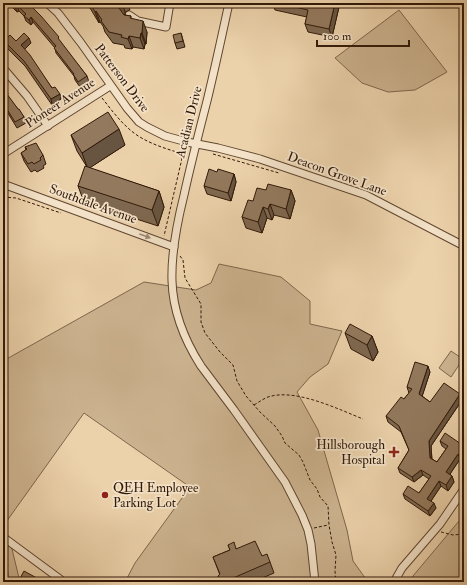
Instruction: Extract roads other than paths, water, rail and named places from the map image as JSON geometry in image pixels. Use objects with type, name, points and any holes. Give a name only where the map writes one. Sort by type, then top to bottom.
[{"type":"street","name":"Patterson Drive","points":[[47,3],[58,13],[82,44],[110,86],[133,116],[147,127],[165,136],[196,144]]},
{"type":"street","points":[[129,15],[138,21],[166,26],[170,3]]},
{"type":"street","name":"Acadian Drive","points":[[229,3],[176,226],[172,282],[174,300],[180,324],[189,347],[201,366],[285,482],[302,515],[312,544],[315,582]]},
{"type":"street","points":[[3,68],[27,96],[48,126]]},
{"type":"street","name":"Pioneer Avenue","points":[[3,154],[110,86]]},
{"type":"street","name":"Deacon Grove Lane","points":[[196,144],[260,159],[366,195],[464,246]]},
{"type":"street","name":"Southdale Avenue","points":[[3,184],[174,250]]},
{"type":"street","points":[[394,582],[402,568],[451,509],[464,489]]},
{"type":"street","points":[[3,537],[64,582]]},
{"type":"place","name":"Hillsborough Hospital","points":[[394,452]]},
{"type":"place","name":"QEH Employee Parking Lot","points":[[105,495]]}]
